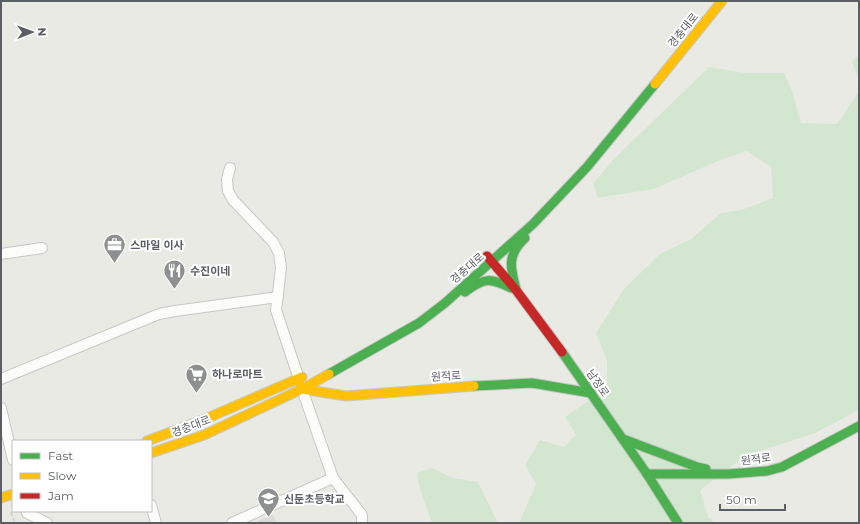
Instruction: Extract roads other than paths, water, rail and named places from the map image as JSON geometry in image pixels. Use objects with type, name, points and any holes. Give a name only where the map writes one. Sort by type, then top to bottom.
[{"type":"main road","name":"경충대로","points":[[424,307],[533,224],[587,167],[722,1]]},
{"type":"main road","name":"경충대로","points":[[152,453],[204,435],[302,389],[358,359],[419,323],[450,299],[524,220]]},
{"type":"main road","points":[[516,290],[510,258],[519,243],[532,232],[533,224]]},
{"type":"main road","name":"남정로","points":[[489,259],[516,290],[591,393],[647,474],[678,523]]},
{"type":"main road","points":[[450,299],[455,299],[479,281],[483,280],[498,281],[505,286],[516,290]]},
{"type":"main road","points":[[323,366],[353,352],[414,315]]},
{"type":"main road","name":"경충대로","points":[[150,440],[203,420],[311,373]]},
{"type":"main road","points":[[299,379],[302,389]]},
{"type":"main road","name":"원적로","points":[[302,389],[346,396],[514,383],[546,385],[591,393]]},
{"type":"main road","name":"원적로","points":[[647,474],[728,474],[767,471],[782,467],[859,426]]},
{"type":"main road","points":[[623,439],[697,467],[749,473]]},
{"type":"main road","points":[[1,498],[12,494]]},
{"type":"street","points":[[230,168],[227,179],[228,191],[233,200],[273,242],[279,253],[281,268],[276,310],[299,379]]},
{"type":"street","points":[[1,254],[42,248]]},
{"type":"street","points":[[1,379],[159,314],[175,310],[278,297]]},
{"type":"street","points":[[302,389],[334,478],[362,515],[362,523]]},
{"type":"street","points":[[2,413],[12,456]]},
{"type":"street","points":[[232,523],[334,478]]},
{"type":"street","points":[[152,509],[156,523]]},
{"type":"street","points":[[26,512],[30,523]]},
{"type":"street","points":[[26,512],[47,523]]},
{"type":"place","name":"스마일 이사","points":[[115,264]]},
{"type":"place","name":"수진이네","points":[[174,290]]},
{"type":"place","name":"하나로마트","points":[[196,394]]},
{"type":"place","name":"신둔초등학교","points":[[269,518]]}]
